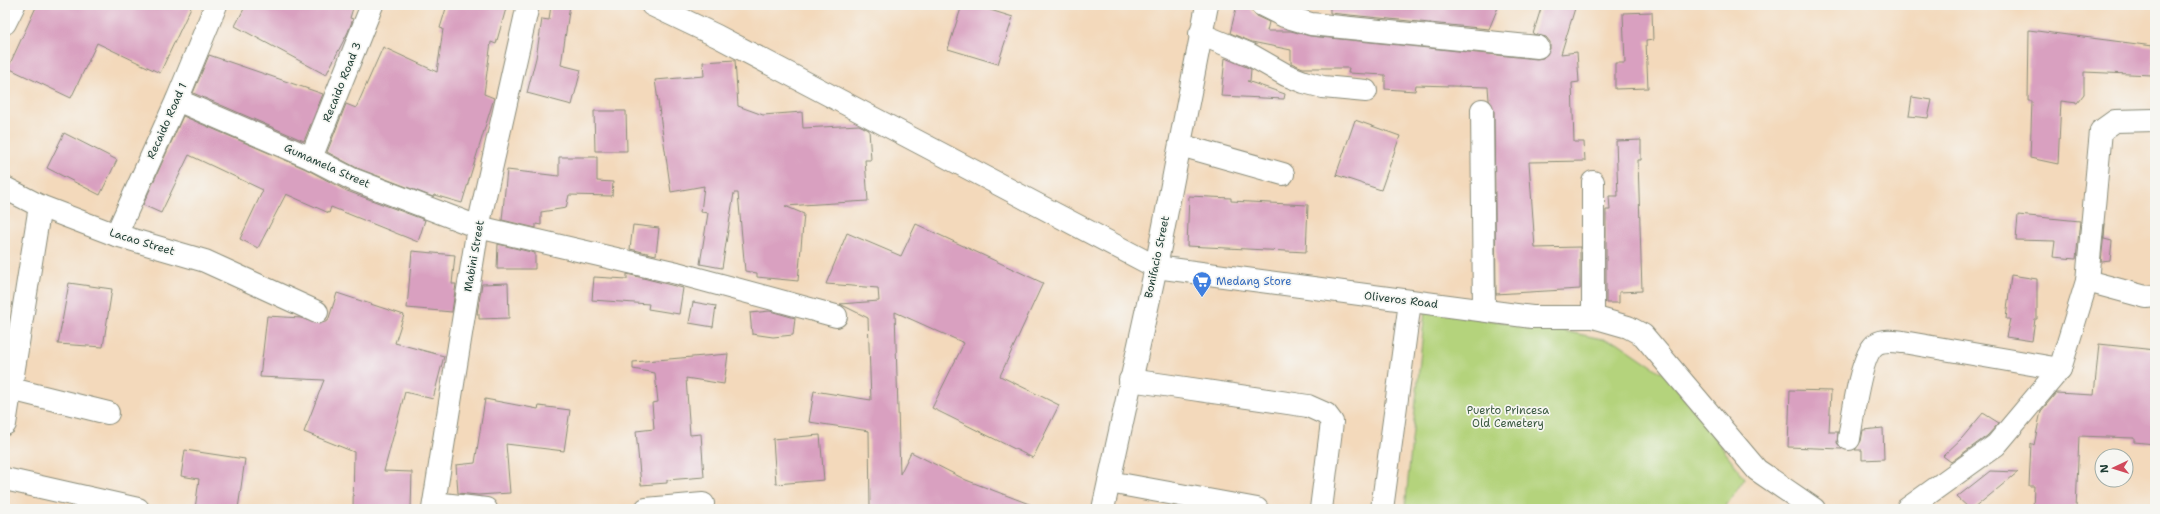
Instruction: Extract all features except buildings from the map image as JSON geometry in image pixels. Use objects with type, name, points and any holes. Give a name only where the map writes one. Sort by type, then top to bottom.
[{"type":"street","points":[[5,23],[14,5]]},
{"type":"street","name":"Recaido Road 1","points":[[116,235],[177,100],[216,5]]},
{"type":"street","name":"Recaido Road 3","points":[[311,158],[372,5]]},
{"type":"street","name":"Mabini Street","points":[[433,506],[478,227],[528,5]]},
{"type":"street","name":"Oliveros Road","points":[[652,5],[717,36],[1156,267],[1410,302],[1484,309],[1532,317],[1593,317],[1628,328],[1644,335],[1757,470],[1814,509]]},
{"type":"street","name":"Bonifacio Street","points":[[1103,509],[1130,380],[1156,267],[1200,34],[1207,5]]},
{"type":"street","points":[[1262,5],[1284,16],[1311,24],[1538,47]]},
{"type":"street","points":[[1200,34],[1249,54],[1286,75],[1304,82],[1323,87],[1366,91]]},
{"type":"street","name":"Gumamela Street","points":[[177,100],[311,158],[352,179],[478,227],[677,273],[836,316]]},
{"type":"street","points":[[1482,110],[1484,309]]},
{"type":"street","points":[[1907,509],[1996,445],[2060,369],[2087,281],[2101,131],[2115,121],[2155,120]]},
{"type":"street","points":[[1180,145],[1283,174]]},
{"type":"street","points":[[1593,182],[1593,317]]},
{"type":"street","name":"Lacao Street","points":[[5,188],[40,206],[116,235],[205,261],[317,312]]},
{"type":"street","points":[[5,424],[40,206]]},
{"type":"street","points":[[2087,281],[2146,297],[2155,296]]},
{"type":"street","points":[[1382,509],[1410,302]]},
{"type":"street","points":[[1849,439],[1863,367],[1868,353],[1874,345],[1881,342],[1903,342],[2060,369]]},
{"type":"street","points":[[1130,380],[1308,406],[1326,414],[1332,422],[1321,509]]},
{"type":"street","points":[[11,389],[108,413]]},
{"type":"street","points":[[5,479],[138,509]]},
{"type":"street","points":[[1109,482],[1215,506],[1257,509]]},
{"type":"street","points":[[646,509],[703,504]]},
{"type":"street","points":[[433,506],[486,509]]},
{"type":"green space","name":"Puerto Princesa Old Cemetery","points":[[1425,311],[1554,329],[1617,342],[1668,377],[1745,478],[1724,509],[1405,509]]},
{"type":"place","name":"Medang Store","points":[[1202,298]]}]
